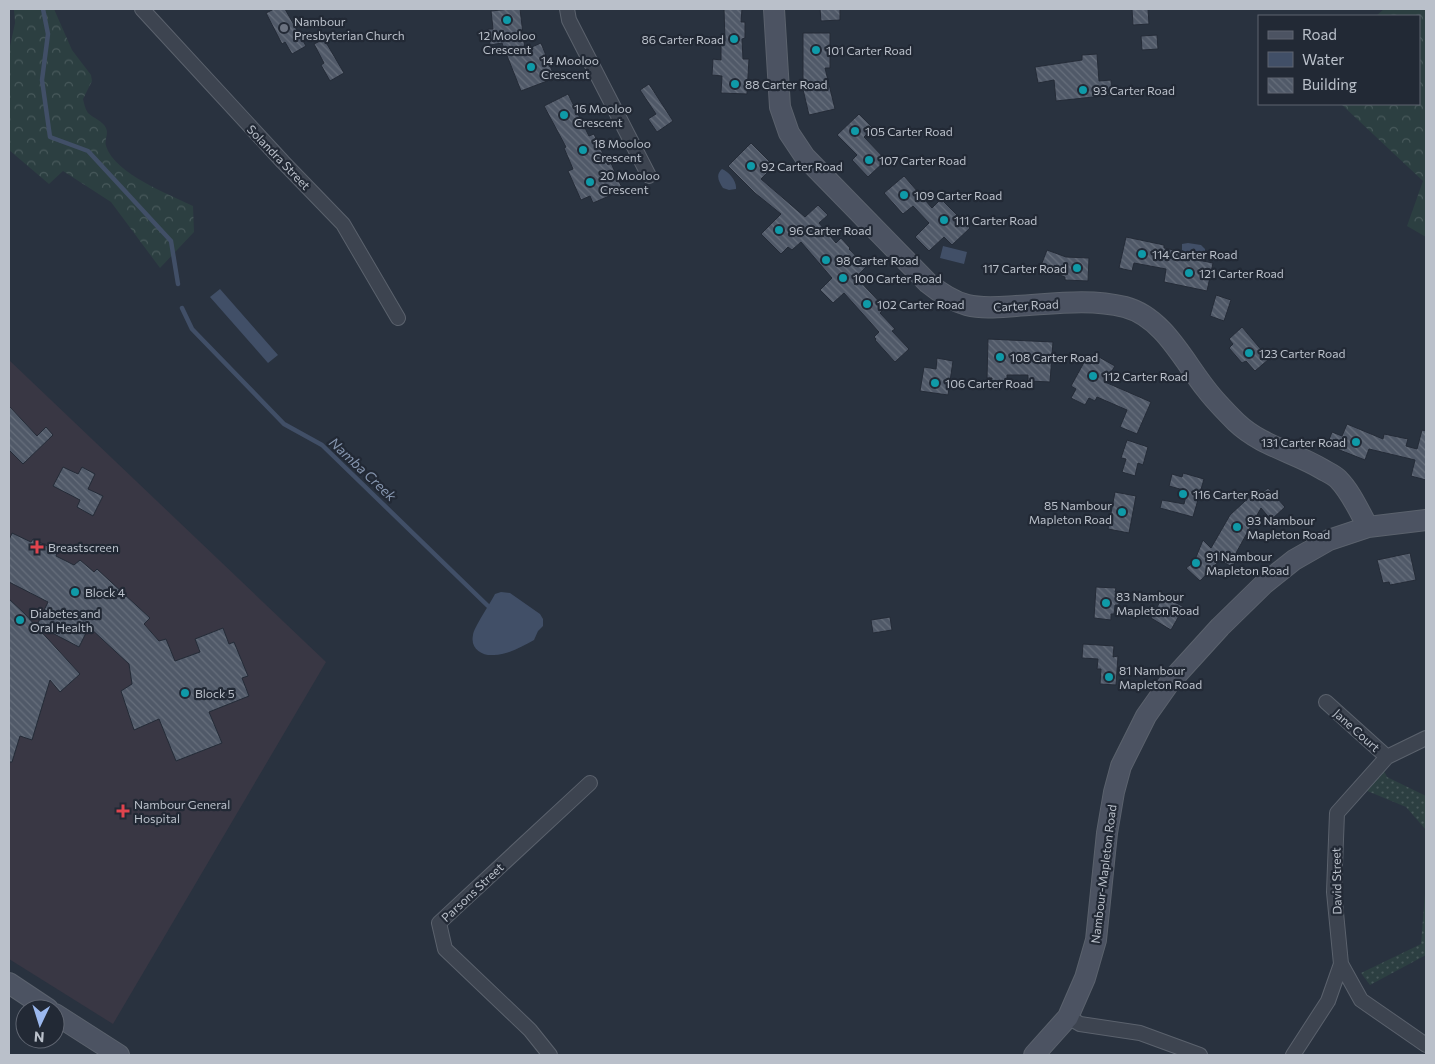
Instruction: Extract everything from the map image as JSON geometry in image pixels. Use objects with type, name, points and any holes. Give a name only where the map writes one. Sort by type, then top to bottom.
[{"type":"street","name":"Solandra Street","points":[[142,9],[283,162],[344,224],[398,318]]},
{"type":"street","points":[[567,9],[569,20],[649,176]]},
{"type":"street","name":"Carter Road","points":[[774,9],[780,107],[789,133],[805,157],[928,283],[955,301],[974,306],[997,307],[1100,302],[1128,308],[1145,317],[1161,329],[1225,411],[1248,433],[1338,478],[1352,497],[1368,527]]},
{"type":"street","name":"Nambour-Mapleton Road","points":[[1034,1055],[1068,1016],[1086,978],[1096,940],[1107,833],[1114,792],[1122,764],[1146,716],[1170,682],[1220,627],[1264,584],[1294,560],[1329,540],[1368,527],[1426,520]]},
{"type":"street","name":"Jane Court","points":[[1326,702],[1387,757]]},
{"type":"street","name":"David Street","points":[[1293,1055],[1328,1002],[1341,964],[1334,892],[1337,813],[1387,757],[1426,738]]},
{"type":"street","name":"Parsons Street","points":[[550,1055],[530,1030],[445,949],[439,923],[590,783]]},
{"type":"street","points":[[1341,964],[1360,1000],[1426,1045]]},
{"type":"street","points":[[9,983],[33,999]]},
{"type":"street","points":[[1068,1016],[1080,1024],[1140,1034],[1200,1055]]},
{"type":"street","points":[[65,1020],[119,1055]]},
{"type":"shaded area","name":"Nambour General Hospital","points":[[9,360],[326,662],[113,1024],[9,959]]},
{"type":"green space","points":[[14,9],[54,9],[72,50],[91,75],[92,81],[83,99],[84,104],[88,113],[103,123],[106,128],[106,146],[111,156],[131,174],[144,182],[193,206],[194,232],[160,268],[111,202],[63,171],[49,184],[9,150],[9,51],[15,23]]},
{"type":"green space","points":[[1384,9],[1426,9],[1426,237],[1407,226],[1423,181],[1342,105],[1420,105],[1420,15],[1377,15]]},
{"type":"green space","points":[[1382,767],[1387,777],[1426,796],[1426,830],[1406,807],[1360,788]]},
{"type":"green space","points":[[1426,881],[1426,955],[1370,985],[1361,973],[1421,944]]},
{"type":"water","points":[[722,169],[732,177],[736,189],[729,190],[723,188],[718,176]]},
{"type":"water","points":[[1182,244],[1201,245],[1205,249],[1205,253],[1194,255],[1182,250]]},
{"type":"water","points":[[943,246],[967,252],[964,264],[940,258]]},
{"type":"water","points":[[220,289],[278,355],[268,363],[210,297]]},
{"type":"water","points":[[501,592],[510,593],[540,614],[543,619],[543,626],[538,631],[534,640],[510,652],[499,655],[481,653],[473,644],[474,631],[495,594]]},
{"type":"building","name":"Nambour Presbyterian Church","points":[[274,9],[285,9],[306,46],[292,54],[285,42],[282,44],[266,13]]},
{"type":"building","points":[[520,9],[525,50],[541,43],[555,78],[521,91],[502,43],[490,45],[488,29],[493,29],[491,11]]},
{"type":"building","points":[[724,9],[742,9],[741,22],[745,22],[745,38],[742,39],[743,59],[749,59],[747,94],[721,93],[722,76],[712,75],[713,59],[721,60],[721,42],[725,41]]},
{"type":"building","points":[[820,9],[840,9],[840,20],[821,21]]},
{"type":"building","points":[[1132,9],[1148,9],[1149,24],[1133,25]]},
{"type":"building","points":[[803,33],[830,33],[830,68],[825,68],[835,109],[809,115],[801,81],[803,81]]},
{"type":"building","points":[[1157,35],[1158,49],[1142,50],[1141,36]]},
{"type":"building","points":[[324,39],[344,73],[330,81],[321,65],[324,63],[314,44]]},
{"type":"building","points":[[1097,54],[1099,81],[1111,80],[1112,95],[1056,101],[1054,80],[1038,83],[1035,67],[1082,60],[1082,55]]},
{"type":"building","points":[[649,84],[673,121],[657,132],[648,119],[656,114],[640,90]]},
{"type":"building","points":[[568,94],[589,136],[594,134],[608,165],[611,163],[623,190],[593,203],[590,196],[581,200],[568,171],[573,169],[564,148],[566,147],[544,106]]},
{"type":"building","points":[[859,114],[873,128],[864,137],[886,160],[868,177],[852,160],[857,155],[837,135]]},
{"type":"building","points":[[751,143],[774,166],[761,179],[805,217],[818,205],[828,215],[819,223],[836,243],[841,238],[866,267],[856,277],[885,308],[880,313],[895,329],[892,331],[909,349],[895,362],[875,340],[874,337],[879,332],[844,293],[833,303],[820,290],[832,278],[801,242],[792,250],[788,247],[781,254],[761,234],[781,214],[755,193],[728,166]]},
{"type":"building","points":[[904,176],[932,208],[941,199],[970,228],[952,245],[944,237],[929,251],[915,237],[929,223],[913,206],[903,214],[884,193]]},
{"type":"building","points":[[1126,237],[1164,245],[1164,248],[1179,251],[1178,256],[1213,263],[1207,291],[1164,282],[1166,269],[1134,263],[1132,271],[1119,268]]},
{"type":"building","points":[[1047,250],[1066,257],[1089,258],[1088,281],[1065,280],[1065,277],[1040,268]]},
{"type":"building","points":[[1216,295],[1231,300],[1224,321],[1210,316]]},
{"type":"building","name":"123 Carter Road","points":[[1242,327],[1269,359],[1255,371],[1246,361],[1242,363],[1229,348],[1233,344],[1229,339]]},
{"type":"building","points":[[988,339],[1053,342],[1050,382],[1028,381],[1028,375],[1007,375],[1007,385],[991,384],[992,378],[987,378]]},
{"type":"building","points":[[1087,357],[1096,362],[1099,357],[1115,366],[1105,382],[1151,402],[1137,434],[1120,427],[1127,410],[1097,397],[1095,401],[1089,398],[1085,405],[1071,398],[1076,389],[1071,386]]},
{"type":"building","name":"106 Carter Road","points":[[937,358],[953,361],[948,395],[920,391],[924,367],[936,369]]},
{"type":"building","points":[[9,406],[37,436],[46,427],[53,435],[23,464],[9,450]]},
{"type":"building","points":[[1347,424],[1383,439],[1384,434],[1408,439],[1406,446],[1417,449],[1422,430],[1426,431],[1426,480],[1411,476],[1415,460],[1369,449],[1365,460],[1327,445],[1332,432],[1342,436]]},
{"type":"building","points":[[1127,440],[1148,447],[1143,465],[1138,463],[1135,476],[1122,472],[1126,459],[1121,458]]},
{"type":"building","points":[[63,467],[78,474],[82,467],[95,474],[88,489],[103,496],[93,516],[77,507],[80,500],[53,486]]},
{"type":"building","name":"116 Carter Road","points":[[1183,473],[1204,479],[1193,517],[1160,508],[1162,500],[1184,504],[1187,491],[1169,486],[1172,474],[1182,477]]},
{"type":"building","points":[[1268,488],[1285,507],[1271,520],[1261,508],[1236,553],[1240,555],[1232,567],[1220,560],[1200,581],[1186,568],[1194,562],[1203,540],[1211,548],[1230,515],[1258,489],[1262,493]]},
{"type":"building","name":"85 Nambour Mapleton Road","points":[[1115,492],[1136,496],[1129,533],[1108,529]]},
{"type":"building","points":[[12,533],[31,542],[33,539],[58,551],[56,556],[74,565],[80,560],[94,572],[97,569],[150,618],[144,624],[159,641],[166,639],[175,661],[200,652],[195,639],[223,628],[229,644],[234,642],[248,676],[242,678],[249,696],[209,712],[222,743],[176,761],[159,719],[134,730],[121,691],[132,684],[129,664],[89,627],[79,647],[37,625],[48,602],[9,582],[9,540]]},
{"type":"building","points":[[1410,553],[1416,580],[1390,585],[1389,582],[1383,583],[1377,560]]},
{"type":"building","name":"83 Nambour Mapleton Road","points":[[1096,587],[1116,588],[1115,592],[1120,593],[1119,605],[1115,605],[1114,614],[1111,614],[1111,620],[1094,618]]},
{"type":"building","points":[[1163,596],[1184,607],[1171,630],[1151,618]]},
{"type":"building","points":[[9,599],[80,674],[60,692],[50,680],[32,740],[20,736],[12,762],[9,762]]},
{"type":"building","points":[[890,617],[892,630],[873,633],[871,620]]},
{"type":"building","points":[[1083,644],[1114,646],[1113,657],[1118,656],[1116,685],[1100,684],[1101,669],[1097,669],[1098,659],[1082,658]]},
{"type":"waterway","name":"Namba Creek","points":[[43,9],[48,34],[42,80],[50,137],[88,151],[171,241],[178,284]]},
{"type":"waterway","name":"Namba Creek","points":[[182,308],[192,329],[284,424],[322,445],[488,606]]},
{"type":"place","name":"12 Mooloo Crescent","points":[[507,20]]},
{"type":"place","name":"Nambour Presbyterian Church","points":[[284,28]]},
{"type":"place","name":"86 Carter Road","points":[[734,39]]},
{"type":"place","name":"101 Carter Road","points":[[816,50]]},
{"type":"place","name":"14 Mooloo Crescent","points":[[531,67]]},
{"type":"place","name":"88 Carter Road","points":[[735,84]]},
{"type":"place","name":"93 Carter Road","points":[[1083,90]]},
{"type":"place","name":"16 Mooloo Crescent","points":[[564,115]]},
{"type":"place","name":"105 Carter Road","points":[[855,131]]},
{"type":"place","name":"18 Mooloo Crescent","points":[[583,150]]},
{"type":"place","name":"107 Carter Road","points":[[869,160]]},
{"type":"place","name":"92 Carter Road","points":[[751,166]]},
{"type":"place","name":"20 Mooloo Crescent","points":[[590,182]]},
{"type":"place","name":"109 Carter Road","points":[[904,195]]},
{"type":"place","name":"111 Carter Road","points":[[944,220]]},
{"type":"place","name":"96 Carter Road","points":[[779,230]]},
{"type":"place","name":"114 Carter Road","points":[[1142,254]]},
{"type":"place","name":"98 Carter Road","points":[[826,260]]},
{"type":"place","name":"117 Carter Road","points":[[1077,268]]},
{"type":"place","name":"121 Carter Road","points":[[1189,273]]},
{"type":"place","name":"100 Carter Road","points":[[843,278]]},
{"type":"place","name":"102 Carter Road","points":[[867,304]]},
{"type":"place","name":"123 Carter Road","points":[[1249,353]]},
{"type":"place","name":"108 Carter Road","points":[[1000,357]]},
{"type":"place","name":"112 Carter Road","points":[[1093,376]]},
{"type":"place","name":"106 Carter Road","points":[[935,383]]},
{"type":"place","name":"131 Carter Road","points":[[1356,442]]},
{"type":"place","name":"116 Carter Road","points":[[1183,494]]},
{"type":"place","name":"85 Nambour Mapleton Road","points":[[1122,512]]},
{"type":"place","name":"93 Nambour Mapleton Road","points":[[1237,527]]},
{"type":"place","name":"Breastscreen","points":[[37,547]]},
{"type":"place","name":"91 Nambour Mapleton Road","points":[[1196,563]]},
{"type":"place","name":"Block 4","points":[[75,592]]},
{"type":"place","name":"83 Nambour Mapleton Road","points":[[1106,603]]},
{"type":"place","name":"Diabetes and Oral Health","points":[[20,620]]},
{"type":"place","name":"81 Nambour Mapleton Road","points":[[1109,677]]},
{"type":"place","name":"Block 5","points":[[185,693]]},
{"type":"place","name":"Nambour General Hospital","points":[[123,811]]}]
